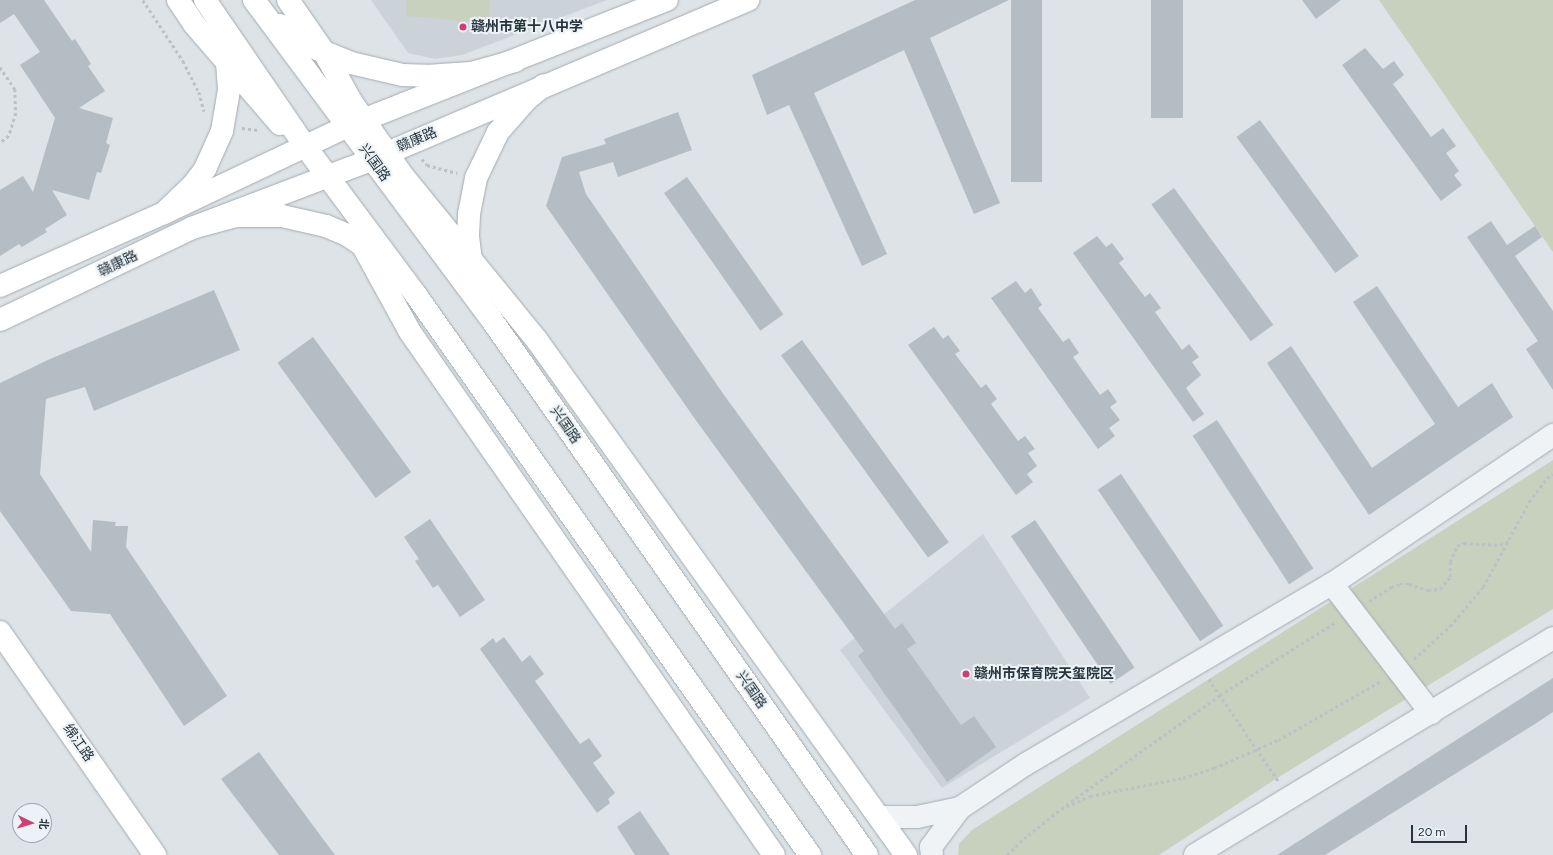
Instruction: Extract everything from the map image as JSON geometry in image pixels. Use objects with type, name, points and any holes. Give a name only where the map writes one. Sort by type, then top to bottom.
[{"type":"main road","points":[[178,0],[194,24],[302,147]]},
{"type":"main road","points":[[288,0],[324,52],[356,123]]},
{"type":"main road","name":"赣康路","points":[[0,286],[164,213],[356,123],[667,0]]},
{"type":"main road","name":"赣康路","points":[[0,320],[192,228],[379,157],[544,85],[748,0]]},
{"type":"main road","points":[[164,213],[193,185],[215,150],[227,111],[229,90],[227,61],[219,28],[208,4]]},
{"type":"main road","points":[[208,4],[302,147],[416,295],[810,855]]},
{"type":"main road","points":[[257,4],[286,30],[324,52],[376,70],[426,76],[471,72],[515,61]]},
{"type":"main road","name":"兴国路","points":[[257,4],[356,123],[489,316],[867,855]]},
{"type":"main road","points":[[489,316],[478,290],[470,258],[469,214],[481,164],[498,132],[511,115],[544,85]]},
{"type":"main road","points":[[379,157],[470,258],[536,339],[906,855]]},
{"type":"main road","points":[[325,178],[410,332],[771,854]]},
{"type":"main road","points":[[192,228],[236,216],[282,216],[326,226],[362,244],[385,261],[416,295]]},
{"type":"main road","name":"绵江路","points":[[0,632],[155,855]]},
{"type":"street","points":[[932,855],[931,847],[960,808],[1026,764],[1332,584],[1553,435]]},
{"type":"street","points":[[1332,584],[1430,713]]},
{"type":"street","points":[[1195,855],[1553,638]]},
{"type":"street","points":[[879,816],[917,817],[960,808]]},
{"type":"path","points":[[143,0],[183,61],[199,92],[205,118]]},
{"type":"path","points":[[0,67],[15,89],[16,113],[10,136],[0,143]]},
{"type":"path","points":[[1409,662],[1450,626],[1483,587],[1510,541],[1529,502],[1547,478],[1553,474]]},
{"type":"path","points":[[1368,602],[1391,587],[1400,584],[1409,584],[1428,590],[1440,589],[1450,577],[1450,562],[1457,546],[1464,543],[1500,545],[1510,541]]},
{"type":"path","points":[[1007,855],[1028,835],[1061,809],[1220,695],[1341,618]]},
{"type":"path","points":[[1208,677],[1280,784]]},
{"type":"path","points":[[1061,809],[1090,796],[1196,774],[1257,750],[1387,678]]},
{"type":"shaded area","name":"赣州市第十八中学","points":[[371,0],[607,0],[462,55],[435,59],[408,53]]},
{"type":"shaded area","name":"赣州市保育院天玺院区","points":[[983,534],[1090,698],[942,788],[840,650]]},
{"type":"green space","points":[[407,0],[490,0],[488,23],[406,16]]},
{"type":"green space","points":[[1379,0],[1553,0],[1553,252]]},
{"type":"green space","points":[[1553,460],[1553,609],[1282,775],[1159,855],[958,855],[959,844],[972,830]]},
{"type":"building","points":[[0,0],[44,0],[72,41],[75,39],[91,64],[88,66],[105,91],[79,108],[113,118],[106,143],[110,145],[101,173],[97,172],[89,200],[52,190],[67,215],[45,229],[47,232],[22,247],[19,244],[0,256],[0,190],[23,176],[33,192],[55,118],[20,65],[40,52],[14,14],[0,23]]},
{"type":"building","points":[[915,0],[1009,0],[930,38],[1000,203],[974,214],[904,50],[814,93],[887,254],[862,266],[789,105],[767,115],[752,75]]},
{"type":"building","points":[[1011,0],[1042,0],[1042,182],[1011,182]]},
{"type":"building","points":[[1151,0],[1183,0],[1183,118],[1151,118]]},
{"type":"building","points":[[1302,0],[1341,0],[1316,19]]},
{"type":"building","points":[[1365,48],[1383,69],[1394,61],[1404,75],[1393,84],[1431,137],[1443,128],[1456,146],[1446,153],[1459,171],[1454,175],[1462,185],[1441,201],[1342,65]]},
{"type":"building","points":[[678,112],[692,150],[618,177],[613,162],[579,172],[586,194],[724,395],[895,629],[902,623],[916,643],[907,649],[961,725],[974,716],[996,747],[947,782],[858,656],[864,651],[695,419],[546,206],[562,157],[606,144],[604,139]]},
{"type":"building","points":[[1260,120],[1359,256],[1335,273],[1237,137]]},
{"type":"building","points":[[687,177],[783,315],[760,331],[664,193]]},
{"type":"building","points":[[1174,188],[1273,325],[1251,341],[1151,204]]},
{"type":"building","points":[[1491,221],[1507,245],[1535,226],[1542,237],[1515,256],[1553,311],[1553,390],[1526,349],[1538,341],[1467,237]]},
{"type":"building","points":[[1097,236],[1106,247],[1112,243],[1124,259],[1119,263],[1145,297],[1150,293],[1161,308],[1155,312],[1182,350],[1189,344],[1199,357],[1192,362],[1201,375],[1186,388],[1204,414],[1193,422],[1073,253]]},
{"type":"building","points":[[1016,281],[1025,293],[1031,288],[1042,305],[1038,308],[1063,342],[1069,338],[1079,353],[1073,357],[1100,395],[1108,389],[1117,402],[1110,407],[1120,420],[1109,428],[1115,436],[1098,449],[991,298]]},
{"type":"building","points":[[1377,286],[1458,407],[1492,383],[1513,417],[1369,515],[1267,363],[1291,346],[1372,468],[1435,424],[1353,302]]},
{"type":"building","points":[[214,290],[240,350],[94,411],[85,387],[46,399],[40,474],[91,552],[93,520],[116,522],[115,526],[128,526],[126,547],[227,696],[184,726],[110,614],[71,611],[0,511],[0,383],[50,359]]},
{"type":"building","points":[[934,327],[943,339],[948,335],[960,351],[955,354],[981,388],[986,384],[997,399],[991,404],[1018,441],[1025,436],[1035,449],[1028,453],[1037,466],[1027,474],[1033,482],[1016,495],[908,345]]},
{"type":"building","points":[[313,337],[411,472],[376,498],[277,363]]},
{"type":"building","points":[[802,340],[949,542],[928,558],[781,355]]},
{"type":"building","points":[[1217,420],[1313,568],[1289,584],[1193,436]]},
{"type":"building","points":[[1121,474],[1223,626],[1200,641],[1098,490]]},
{"type":"building","points":[[430,519],[485,600],[460,617],[438,585],[433,588],[415,561],[419,559],[404,537]]},
{"type":"building","points":[[1035,520],[1135,668],[1110,684],[1011,536]]},
{"type":"building","points":[[504,637],[522,662],[530,655],[544,674],[535,681],[580,744],[589,738],[602,756],[593,763],[615,793],[608,799],[610,803],[597,813],[480,649],[493,638],[496,643]]},
{"type":"building","points":[[1553,678],[1553,712],[1535,724],[1325,855],[1277,855]]},
{"type":"building","points":[[259,752],[335,855],[279,855],[221,779]]},
{"type":"building","points":[[640,811],[670,855],[635,855],[617,827]]},
{"type":"place","name":"赣州市第十八中学","points":[[463,27]]},
{"type":"place","name":"赣州市保育院天玺院区","points":[[966,674]]}]
